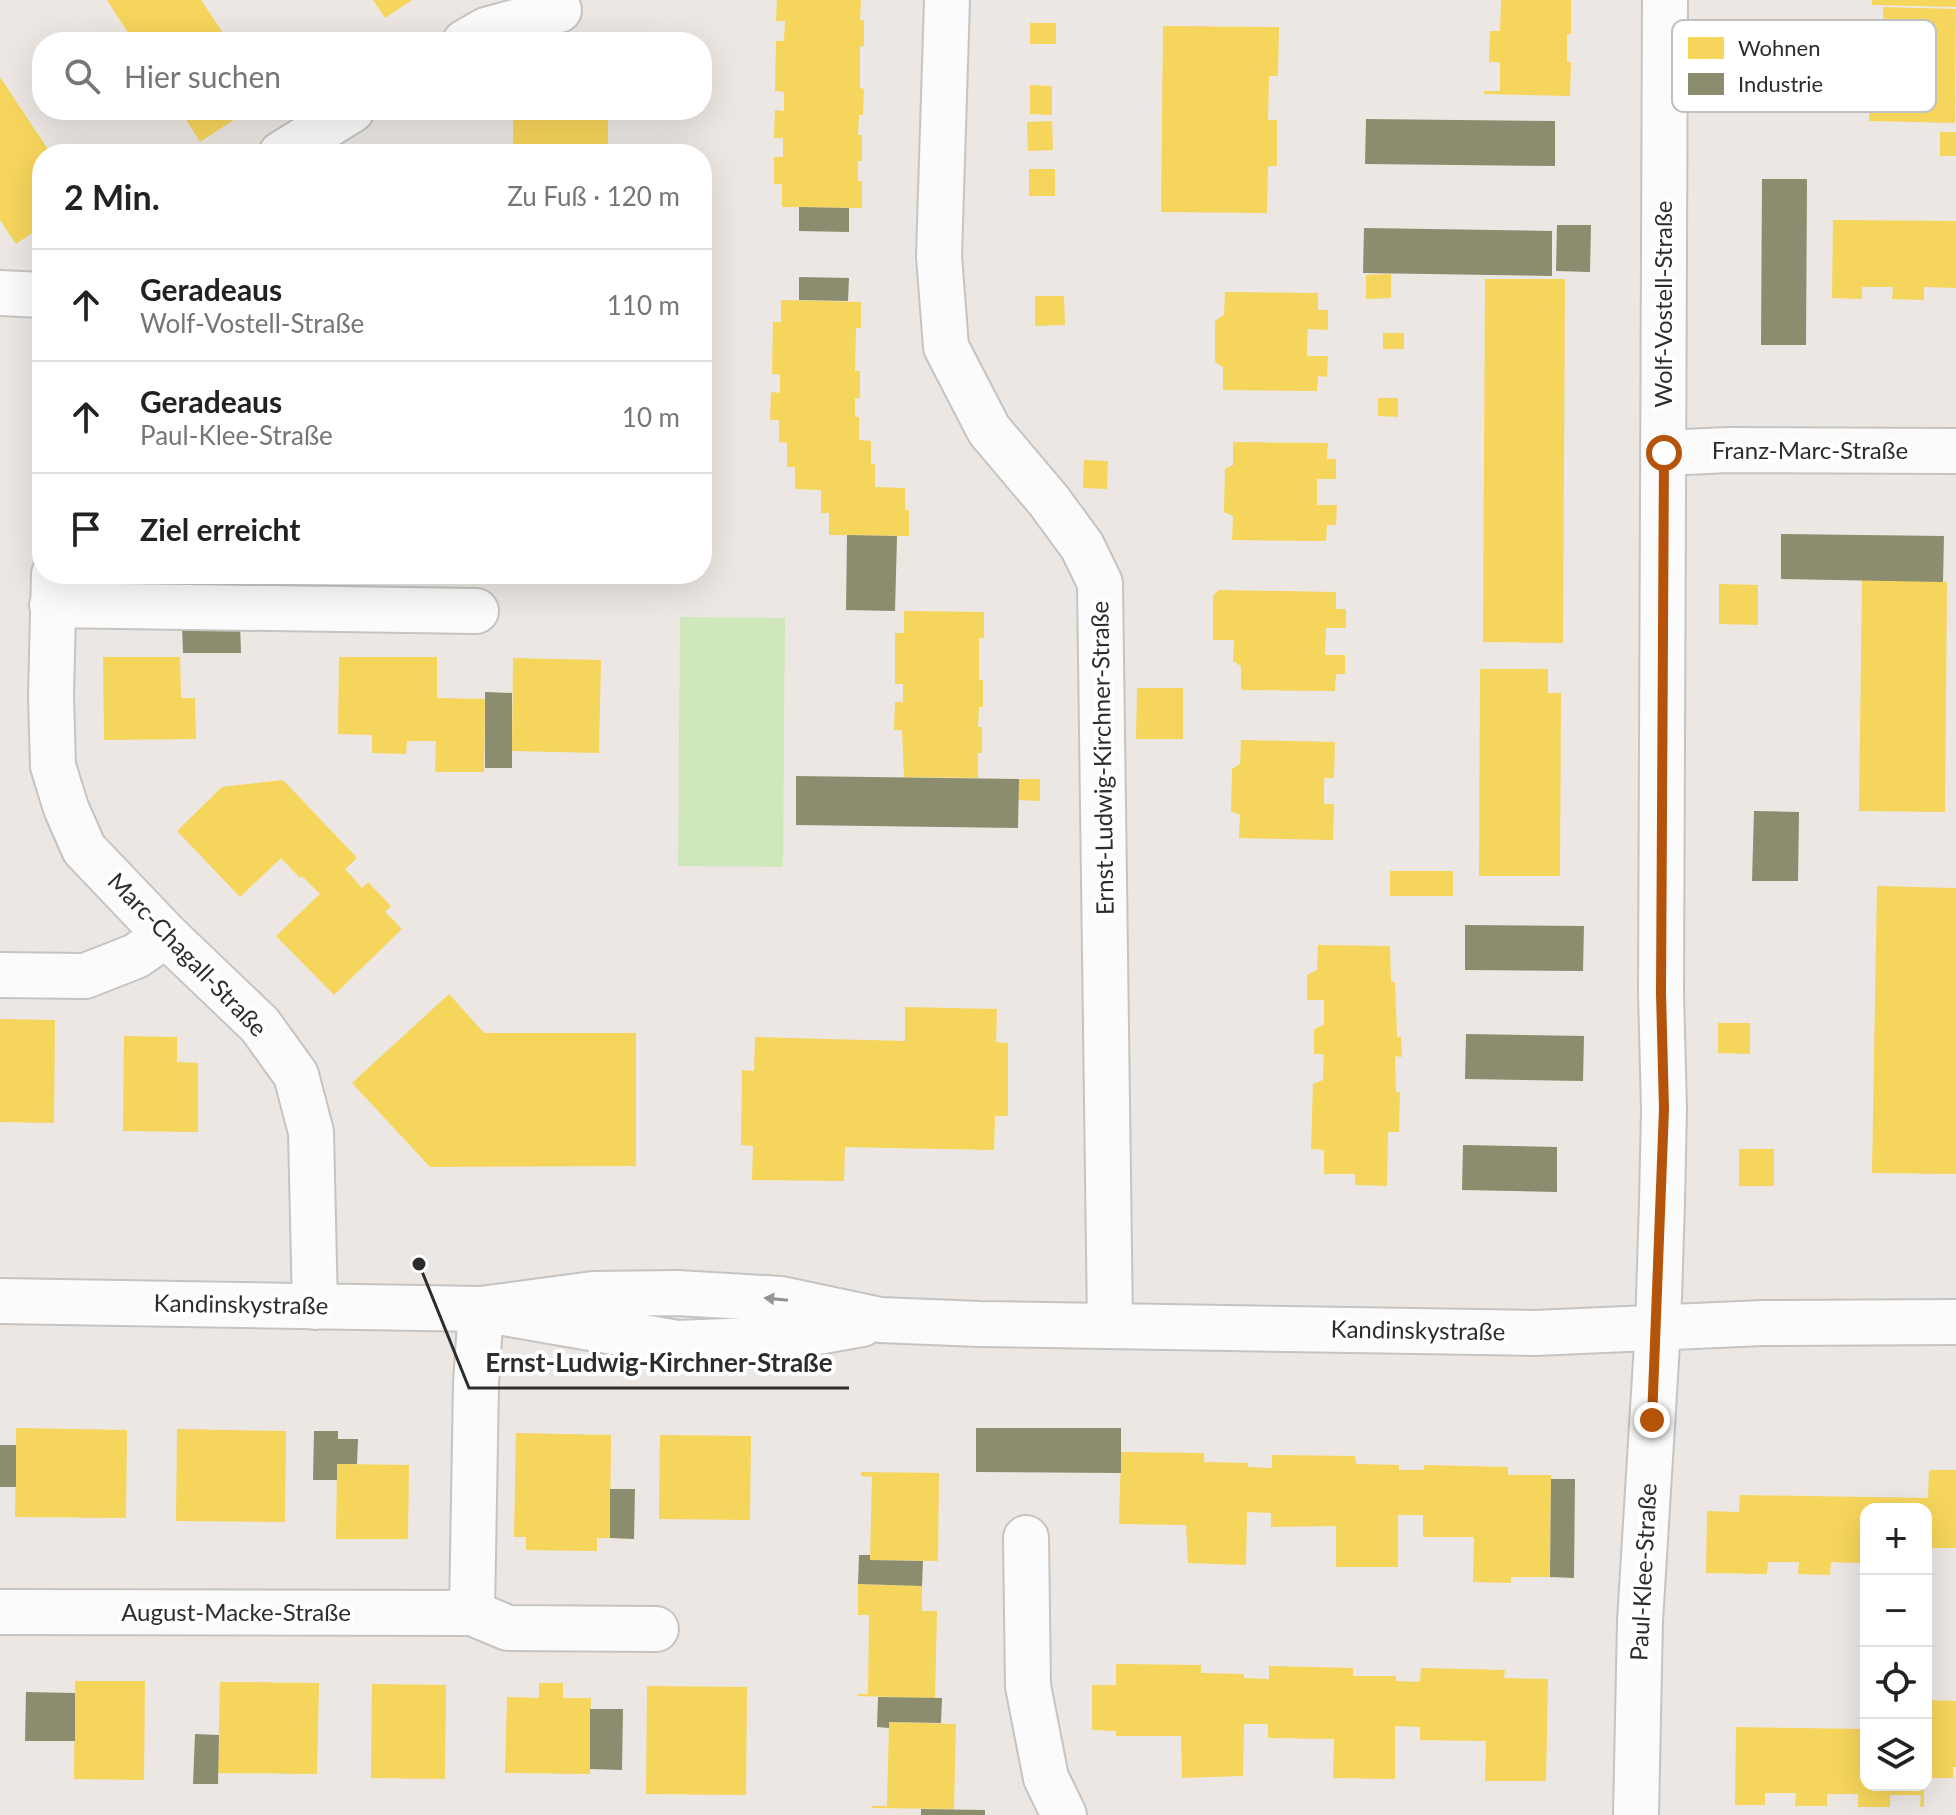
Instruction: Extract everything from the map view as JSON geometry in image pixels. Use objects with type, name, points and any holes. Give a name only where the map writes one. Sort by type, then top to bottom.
[{"type":"street","name":"Ernst-Ludwig-Kirchner-Straße","points":[[947,0],[939,256],[946,347],[989,430],[1049,501],[1082,546],[1100,583],[1110,1325]]},
{"type":"street","name":"Wolf-Vostell-Straße","points":[[1658,1328],[1664,1109],[1661,978],[1665,0]]},
{"type":"street","points":[[482,32],[559,10]]},
{"type":"street","points":[[297,144],[336,120]]},
{"type":"street","points":[[0,293],[32,295]]},
{"type":"street","name":"Franz-Marc-Straße","points":[[1664,453],[1728,450],[1956,451]]},
{"type":"street","name":"Marc-Chagall-Straße","points":[[315,1307],[311,1132],[296,1075],[260,1025],[166,935],[84,849],[66,808],[53,766],[53,590],[476,611]]},
{"type":"street","points":[[0,975],[85,976],[136,956],[166,935]]},
{"type":"street","name":"Kandinskystraße","points":[[0,1301],[481,1309],[677,1343],[778,1339],[880,1320],[1535,1333],[1763,1323],[1956,1322]]},
{"type":"street","points":[[472,1613],[476,1383],[481,1309]]},
{"type":"street","name":"Paul-Klee-Straße","points":[[1636,1815],[1640,1621],[1658,1328]]},
{"type":"street","points":[[1026,1538],[1028,1686],[1046,1778],[1064,1815]]},
{"type":"street","name":"August-Macke-Straße","points":[[0,1612],[472,1613],[508,1628],[656,1629]]},
{"type":"green space","points":[[680,617],[785,618],[783,867],[678,866]]},
{"type":"building: Wohnen","points":[[107,0],[201,0],[222,32],[128,32]]},
{"type":"building: Wohnen","points":[[373,0],[412,0],[385,18]]},
{"type":"building: Wohnen","points":[[777,0],[861,0],[864,46],[860,46],[860,88],[864,89],[863,115],[859,115],[862,161],[858,161],[858,181],[862,181],[862,208],[782,207],[782,184],[774,184],[774,157],[783,157],[783,138],[774,138],[775,110],[784,111],[784,92],[775,91],[776,41],[784,41],[785,21],[776,21]]},
{"type":"building: Wohnen","points":[[1501,0],[1571,0],[1571,34],[1567,34],[1567,62],[1571,62],[1570,96],[1484,94],[1484,91],[1500,91],[1500,62],[1489,62],[1490,31],[1500,31]]},
{"type":"building: Wohnen","points":[[1872,0],[1956,0],[1956,7],[1872,5]]},
{"type":"building: Wohnen","points":[[1883,7],[1956,9],[1955,123],[1869,121],[1869,112],[1936,112],[1936,20],[1883,20]]},
{"type":"building: Wohnen","points":[[1030,23],[1056,23],[1056,44],[1030,44]]},
{"type":"building: Wohnen","points":[[1163,26],[1279,27],[1278,76],[1269,76],[1268,120],[1277,120],[1277,166],[1268,166],[1267,213],[1161,212]]},
{"type":"building: Wohnen","points":[[0,77],[44,144],[32,144],[32,233],[16,244],[0,220]]},
{"type":"building: Wohnen","points":[[1030,85],[1052,86],[1052,115],[1030,114]]},
{"type":"building: Wohnen","points":[[186,120],[234,120],[200,142]]},
{"type":"building: Wohnen","points":[[513,120],[608,120],[608,144],[513,144]]},
{"type":"building: Wohnen","points":[[1052,121],[1053,150],[1028,151],[1027,122]]},
{"type":"building: Wohnen","points":[[1940,132],[1956,132],[1956,156],[1940,156]]},
{"type":"building: Wohnen","points":[[1029,169],[1055,169],[1055,196],[1029,196]]},
{"type":"building: Wohnen","points":[[1833,220],[1956,221],[1956,288],[1924,287],[1924,300],[1892,299],[1893,287],[1862,287],[1862,299],[1832,298]]},
{"type":"building: Wohnen","points":[[1391,274],[1391,298],[1366,299],[1366,275]]},
{"type":"building: Wohnen","points":[[1485,279],[1565,279],[1563,643],[1483,642]]},
{"type":"building: Wohnen","points":[[1225,292],[1318,293],[1318,310],[1328,310],[1328,330],[1308,329],[1307,356],[1328,356],[1327,377],[1318,376],[1317,391],[1223,390],[1223,367],[1215,362],[1215,321],[1224,315]]},
{"type":"building: Wohnen","points":[[1035,296],[1064,296],[1065,325],[1035,326]]},
{"type":"building: Wohnen","points":[[781,300],[861,302],[861,328],[856,328],[855,371],[860,371],[860,398],[855,398],[859,440],[871,441],[875,487],[905,488],[909,536],[829,535],[829,513],[821,513],[821,490],[795,489],[795,467],[787,467],[787,443],[779,442],[779,420],[770,420],[771,392],[780,393],[780,374],[772,374],[773,322],[781,322]]},
{"type":"building: Wohnen","points":[[1383,333],[1404,333],[1404,349],[1383,349]]},
{"type":"building: Wohnen","points":[[1378,398],[1398,398],[1398,417],[1378,416]]},
{"type":"building: Wohnen","points":[[1233,442],[1328,443],[1327,459],[1336,459],[1336,479],[1317,479],[1317,505],[1337,505],[1336,525],[1327,525],[1326,541],[1232,540],[1233,516],[1224,512],[1225,469],[1233,465]]},
{"type":"building: Wohnen","points":[[1084,460],[1108,461],[1107,489],[1083,488]]},
{"type":"building: Wohnen","points":[[1862,580],[1947,582],[1945,812],[1859,811]]},
{"type":"building: Wohnen","points":[[167,584],[239,584],[239,593],[167,593]]},
{"type":"building: Wohnen","points":[[1719,584],[1758,585],[1758,625],[1719,624]]},
{"type":"building: Wohnen","points":[[1219,590],[1336,592],[1336,609],[1346,609],[1346,628],[1326,628],[1325,655],[1345,655],[1345,674],[1336,674],[1335,691],[1241,690],[1241,666],[1233,661],[1234,640],[1213,640],[1213,596]]},
{"type":"building: Wohnen","points":[[904,611],[984,612],[984,638],[979,638],[979,680],[983,680],[983,707],[979,707],[982,753],[978,753],[978,778],[904,777],[902,730],[894,730],[895,702],[903,702],[903,684],[895,684],[895,633],[904,633]]},
{"type":"building: Wohnen","points":[[103,657],[180,657],[181,698],[195,698],[196,739],[104,740]]},
{"type":"building: Wohnen","points":[[339,657],[437,657],[437,698],[485,699],[484,772],[435,772],[436,741],[407,741],[406,754],[372,753],[372,735],[338,734]]},
{"type":"building: Wohnen","points":[[513,658],[601,660],[599,753],[512,751]]},
{"type":"building: Wohnen","points":[[1480,669],[1548,669],[1548,693],[1561,693],[1560,876],[1479,876]]},
{"type":"building: Wohnen","points":[[1137,688],[1183,688],[1183,739],[1136,739]]},
{"type":"building: Wohnen","points":[[1241,740],[1335,742],[1334,778],[1324,778],[1324,804],[1334,804],[1333,840],[1239,838],[1240,815],[1231,811],[1232,769],[1240,764]]},
{"type":"building: Wohnen","points":[[1019,779],[1040,779],[1040,801],[1018,800]]},
{"type":"building: Wohnen","points":[[283,780],[357,858],[345,869],[362,888],[368,882],[391,906],[385,912],[402,929],[334,995],[276,936],[320,894],[281,858],[240,897],[177,831],[222,787]]},
{"type":"building: Wohnen","points":[[1390,871],[1453,871],[1453,896],[1390,896]]},
{"type":"building: Wohnen","points":[[1877,886],[1956,888],[1956,1174],[1872,1173]]},
{"type":"building: Wohnen","points":[[1318,945],[1390,946],[1391,982],[1395,982],[1397,1037],[1401,1037],[1402,1057],[1395,1056],[1396,1092],[1400,1092],[1399,1132],[1388,1132],[1387,1186],[1355,1185],[1355,1174],[1324,1174],[1324,1150],[1311,1149],[1313,1084],[1323,1080],[1324,1054],[1314,1054],[1314,1029],[1324,1025],[1324,1000],[1307,1000],[1307,975],[1317,970]]},
{"type":"building: Wohnen","points":[[449,994],[484,1033],[636,1033],[636,1166],[430,1167],[352,1083]]},
{"type":"building: Wohnen","points":[[905,1007],[997,1009],[996,1042],[1008,1043],[1008,1116],[995,1116],[994,1150],[845,1147],[844,1181],[752,1180],[753,1146],[741,1145],[742,1070],[754,1071],[755,1037],[905,1041]]},
{"type":"building: Wohnen","points":[[0,1019],[55,1020],[54,1123],[0,1122]]},
{"type":"building: Wohnen","points":[[1718,1023],[1750,1023],[1750,1054],[1718,1053]]},
{"type":"building: Wohnen","points":[[124,1036],[177,1037],[177,1062],[198,1063],[198,1132],[123,1131]]},
{"type":"building: Wohnen","points":[[1739,1149],[1774,1149],[1774,1186],[1739,1186]]},
{"type":"building: Wohnen","points":[[16,1428],[127,1430],[126,1518],[15,1517]]},
{"type":"building: Wohnen","points":[[177,1429],[286,1431],[285,1522],[176,1521]]},
{"type":"building: Wohnen","points":[[516,1433],[611,1435],[610,1538],[597,1538],[597,1551],[526,1550],[526,1537],[514,1537]]},
{"type":"building: Wohnen","points":[[660,1435],[751,1436],[750,1520],[659,1519]]},
{"type":"building: Wohnen","points":[[1121,1452],[1204,1453],[1204,1462],[1248,1463],[1248,1467],[1272,1468],[1272,1455],[1355,1456],[1356,1464],[1399,1465],[1399,1470],[1424,1470],[1424,1465],[1508,1467],[1508,1475],[1551,1475],[1550,1577],[1511,1577],[1511,1583],[1473,1582],[1474,1537],[1423,1537],[1423,1515],[1398,1515],[1398,1567],[1336,1567],[1336,1526],[1271,1527],[1271,1513],[1247,1512],[1246,1565],[1188,1563],[1186,1525],[1119,1524]]},
{"type":"building: Wohnen","points":[[337,1464],[409,1465],[408,1539],[336,1539]]},
{"type":"building: Wohnen","points":[[1929,1470],[1956,1470],[1956,1548],[1932,1548],[1932,1503],[1860,1503],[1860,1563],[1831,1562],[1830,1575],[1798,1574],[1799,1562],[1768,1562],[1767,1574],[1706,1573],[1707,1511],[1739,1512],[1740,1495],[1928,1498]]},
{"type":"building: Wohnen","points":[[861,1472],[939,1473],[938,1561],[870,1560],[872,1477],[861,1476]]},
{"type":"building: Wohnen","points":[[858,1584],[922,1586],[922,1611],[937,1611],[935,1698],[857,1696],[868,1694],[869,1615],[858,1615]]},
{"type":"building: Wohnen","points":[[1116,1664],[1201,1665],[1201,1673],[1244,1674],[1244,1678],[1269,1679],[1269,1666],[1353,1668],[1353,1676],[1396,1676],[1396,1681],[1420,1682],[1421,1668],[1505,1670],[1504,1678],[1548,1679],[1546,1781],[1485,1781],[1486,1741],[1420,1740],[1420,1727],[1395,1726],[1395,1779],[1333,1778],[1334,1739],[1268,1738],[1268,1724],[1244,1724],[1243,1776],[1182,1778],[1181,1736],[1116,1736],[1116,1731],[1092,1730],[1092,1685],[1116,1685]]},
{"type":"building: Wohnen","points":[[75,1681],[145,1681],[144,1780],[74,1779]]},
{"type":"building: Wohnen","points":[[220,1682],[319,1683],[317,1774],[218,1773]]},
{"type":"building: Wohnen","points":[[539,1683],[563,1683],[563,1698],[591,1698],[590,1774],[505,1773],[507,1697],[539,1698]]},
{"type":"building: Wohnen","points":[[372,1684],[446,1685],[445,1779],[371,1778]]},
{"type":"building: Wohnen","points":[[647,1686],[747,1687],[746,1795],[646,1794]]},
{"type":"building: Wohnen","points":[[1932,1700],[1956,1701],[1956,1767],[1953,1767],[1953,1778],[1932,1778]]},
{"type":"building: Wohnen","points":[[889,1722],[956,1724],[954,1809],[872,1808],[887,1806]]},
{"type":"building: Wohnen","points":[[1736,1727],[1860,1729],[1860,1791],[1924,1791],[1924,1807],[1920,1807],[1921,1795],[1890,1795],[1890,1807],[1858,1807],[1858,1794],[1827,1794],[1827,1806],[1795,1806],[1796,1793],[1765,1793],[1765,1805],[1735,1805]]},
{"type":"building: Industrie","points":[[1366,119],[1555,121],[1555,166],[1365,164]]},
{"type":"building: Industrie","points":[[1762,179],[1807,179],[1806,345],[1761,345]]},
{"type":"building: Industrie","points":[[799,207],[849,208],[849,232],[799,231]]},
{"type":"building: Industrie","points":[[1557,225],[1591,225],[1590,272],[1556,271]]},
{"type":"building: Industrie","points":[[1364,228],[1552,231],[1552,276],[1363,273]]},
{"type":"building: Industrie","points":[[799,277],[849,278],[848,301],[799,300]]},
{"type":"building: Industrie","points":[[1781,534],[1944,536],[1943,582],[1781,579]]},
{"type":"building: Industrie","points":[[847,535],[897,536],[895,611],[846,610]]},
{"type":"building: Industrie","points":[[240,625],[241,653],[183,653],[182,626]]},
{"type":"building: Industrie","points":[[485,692],[512,693],[512,768],[485,768]]},
{"type":"building: Industrie","points":[[796,776],[1019,779],[1018,828],[796,825]]},
{"type":"building: Industrie","points":[[1754,811],[1799,812],[1798,881],[1752,881]]},
{"type":"building: Industrie","points":[[1465,925],[1584,926],[1583,971],[1465,970]]},
{"type":"building: Industrie","points":[[1466,1034],[1584,1036],[1583,1081],[1465,1079]]},
{"type":"building: Industrie","points":[[1463,1145],[1557,1147],[1557,1192],[1462,1190]]},
{"type":"building: Industrie","points":[[976,1428],[1121,1428],[1121,1473],[976,1472]]},
{"type":"building: Industrie","points":[[314,1431],[338,1431],[338,1439],[358,1439],[357,1464],[337,1464],[337,1480],[313,1480]]},
{"type":"building: Industrie","points":[[0,1445],[16,1445],[16,1487],[0,1487]]},
{"type":"building: Industrie","points":[[1551,1479],[1575,1479],[1574,1578],[1550,1577]]},
{"type":"building: Industrie","points":[[610,1489],[635,1489],[634,1539],[610,1538]]},
{"type":"building: Industrie","points":[[859,1555],[870,1555],[870,1560],[923,1561],[922,1586],[858,1584]]},
{"type":"building: Industrie","points":[[26,1692],[75,1693],[75,1741],[25,1741]]},
{"type":"building: Industrie","points":[[878,1697],[942,1698],[941,1723],[889,1722],[889,1728],[877,1727]]},
{"type":"building: Industrie","points":[[590,1709],[623,1709],[622,1770],[590,1769]]},
{"type":"building: Industrie","points":[[195,1734],[219,1735],[218,1784],[193,1784]]},
{"type":"building: Industrie","points":[[921,1809],[985,1810],[985,1815],[921,1815]]},
{"type":"place","name":"Ernst-Ludwig-Kirchner-Straße","points":[[419,1264]]},
{"type":"route","points":[[1652,1420],[1658,1328],[1664,1109],[1661,993],[1664,453]]}]
